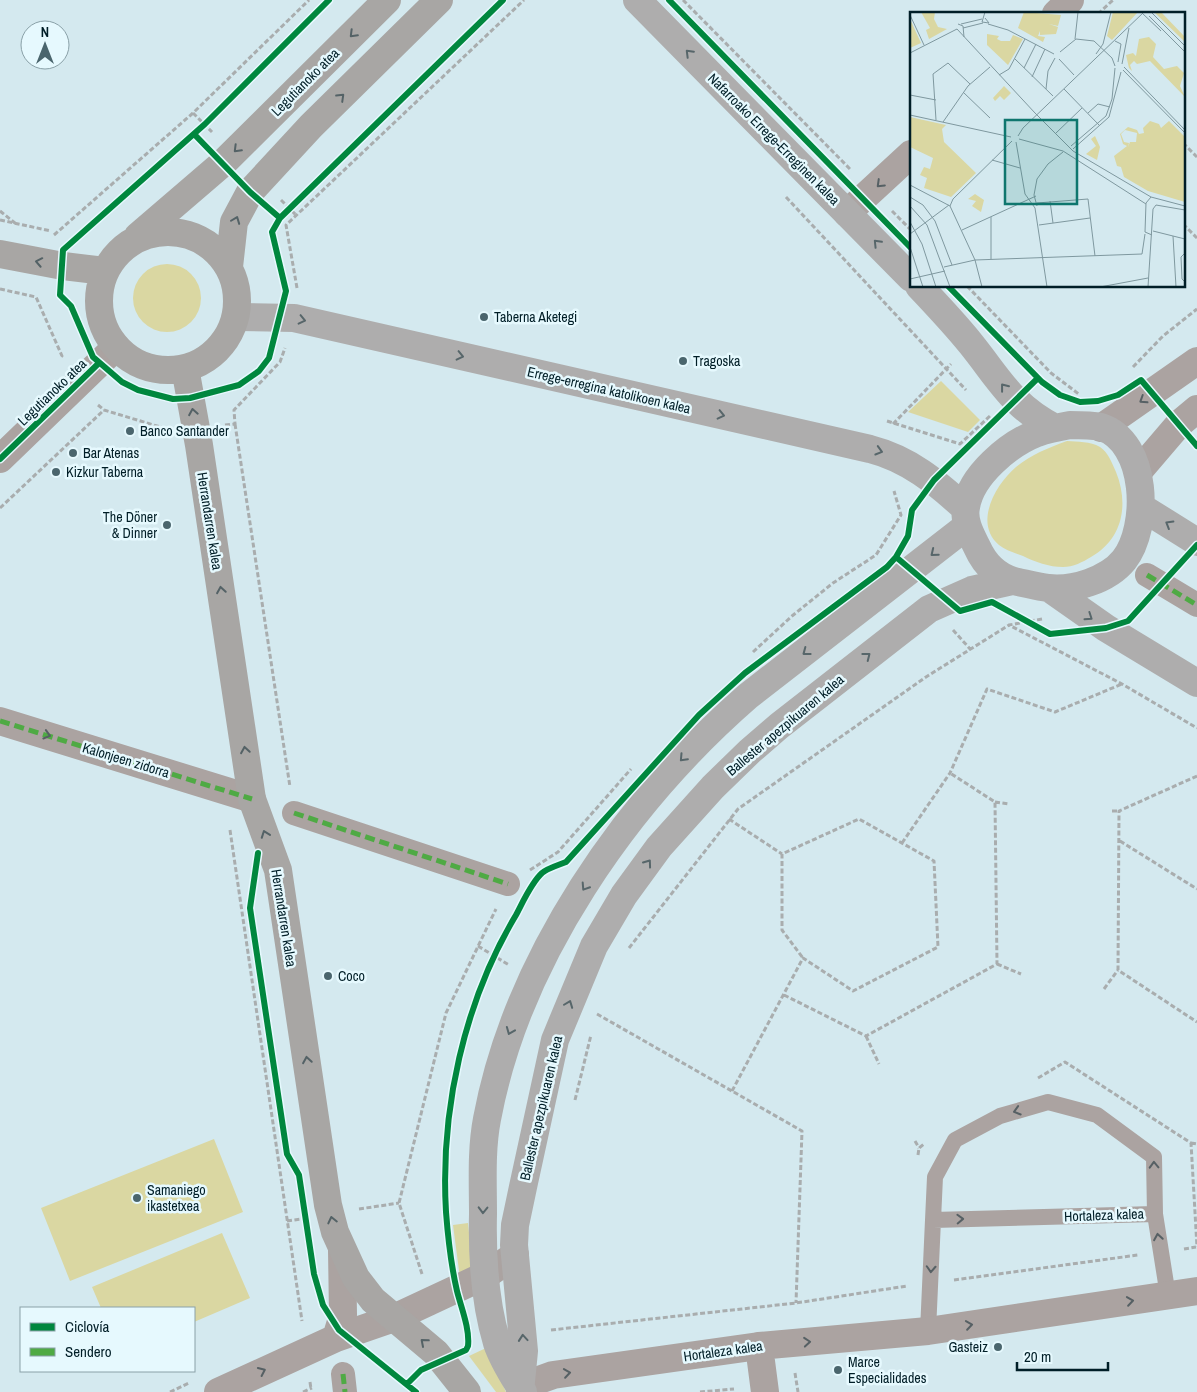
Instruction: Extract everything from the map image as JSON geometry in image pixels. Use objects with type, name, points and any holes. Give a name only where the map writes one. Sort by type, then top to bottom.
[{"type":"main road","name":"Legutianoko atea","points":[[131,242],[223,163],[387,0]]},
{"type":"main road","points":[[229,267],[234,222],[250,192],[311,126],[439,0]]},
{"type":"main road","name":"Nafarroako Errege-Erreginen kalea","points":[[637,0],[910,277]]},
{"type":"main road","points":[[167,231],[186,233],[203,240],[218,252],[229,267],[235,283],[238,300],[236,317],[232,329],[218,350],[208,358],[184,368],[155,368],[140,364],[116,347],[105,330],[99,311],[99,291],[105,272],[116,255],[131,242],[148,234],[167,231]]},
{"type":"main road","points":[[0,254],[105,272]]},
{"type":"main road","points":[[921,288],[970,343],[1016,402],[1032,416],[1055,428]]},
{"type":"main road","name":"Errege-erregina katolikoen kalea","points":[[236,317],[294,318],[870,449],[906,462],[934,480],[966,517]]},
{"type":"main road","name":"Herrandarren kalea","points":[[184,368],[199,445],[252,798],[278,870],[328,1205],[342,1250],[356,1278],[373,1300],[436,1353],[467,1392]]},
{"type":"main road","points":[[521,1390],[497,1343],[482,1244],[483,1161],[487,1119],[507,1037],[532,978],[571,908],[626,828],[678,764],[714,726],[966,517],[981,476],[1022,440],[1055,428],[1070,426],[1102,428],[1113,435],[1129,451],[1138,472],[1141,507],[1136,535],[1124,560],[1111,571],[1092,581],[1072,587],[1049,588],[1012,581],[996,573],[982,559],[966,517]]},
{"type":"main road","points":[[1141,507],[1197,542]]},
{"type":"main road","name":"Ballester apezpikuaren kalea","points":[[521,1390],[524,1352],[515,1255],[515,1225],[555,1040],[594,946],[624,895],[660,847],[712,787],[750,751],[868,655],[929,610],[972,590],[1012,581]]},
{"type":"main road","points":[[1049,588],[1106,628],[1197,683]]},
{"type":"street","points":[[1058,12],[1070,0]]},
{"type":"street","points":[[847,212],[910,155]]},
{"type":"street","name":"Legutianoko atea","points":[[0,459],[116,347]]},
{"type":"street","points":[[1102,428],[1197,361]]},
{"type":"street","points":[[1138,472],[1179,424],[1197,409]]},
{"type":"street","points":[[1148,575],[1197,605]]},
{"type":"street","name":"Kalonjeen zidorra","points":[[0,721],[252,798]]},
{"type":"street","points":[[294,813],[508,884]]},
{"type":"street","points":[[336,1338],[344,1315],[342,1250]]},
{"type":"street","points":[[218,1392],[336,1338],[394,1318],[436,1299],[486,1275],[515,1255]]},
{"type":"street","name":"Hortaleza kalea","points":[[521,1390],[552,1375],[759,1346],[928,1331],[1197,1292]]},
{"type":"street","points":[[759,1346],[765,1392]]},
{"type":"lane","name":"Hortaleza kalea","points":[[928,1331],[935,1177],[955,1140],[1000,1116],[1048,1102],[1097,1115],[1154,1157],[1154,1214],[1168,1296]]},
{"type":"lane","name":"Hortaleza kalea","points":[[933,1220],[1154,1214]]},
{"type":"path","points":[[51,237],[193,113],[309,0]]},
{"type":"path","points":[[296,215],[524,0]]},
{"type":"path","points":[[684,0],[910,229]]},
{"type":"path","points":[[1100,12],[1113,0]]},
{"type":"path","points":[[199,129],[211,118]]},
{"type":"path","points":[[1184,144],[1197,157]]},
{"type":"path","points":[[785,196],[946,370],[972,395]]},
{"type":"path","points":[[284,213],[296,201]]},
{"type":"path","points":[[0,211],[15,224]]},
{"type":"path","points":[[0,220],[57,232]]},
{"type":"path","points":[[1184,225],[1197,238]]},
{"type":"path","points":[[969,288],[1079,400]]},
{"type":"path","points":[[1132,368],[1163,336],[1197,309]]},
{"type":"path","points":[[894,422],[946,370],[995,315]]},
{"type":"path","points":[[286,347],[295,349]]},
{"type":"path","points":[[967,448],[1016,402]]},
{"type":"path","points":[[884,420],[960,444],[991,415],[985,408]]},
{"type":"path","points":[[0,508],[104,410]]},
{"type":"path","points":[[235,424],[294,813]]},
{"type":"path","points":[[750,654],[833,582],[876,555],[901,515],[892,485]]},
{"type":"path","points":[[1013,614],[1035,626]]},
{"type":"path","points":[[628,950],[738,809],[926,676],[1010,625]]},
{"type":"path","points":[[902,843],[950,773],[987,689],[1055,712],[1122,684]]},
{"type":"path","points":[[436,1299],[418,1267],[399,1203],[446,1013],[508,884],[558,852],[635,766]]},
{"type":"path","points":[[950,773],[994,802],[1010,804]]},
{"type":"path","points":[[1112,811],[1119,811],[1197,776]]},
{"type":"path","points":[[225,790],[303,1329]]},
{"type":"path","points":[[994,802],[997,964]]},
{"type":"path","points":[[1104,989],[1118,970],[1119,811]]},
{"type":"path","points":[[729,819],[782,854]]},
{"type":"path","points":[[859,819],[934,861],[938,948],[853,991],[803,958],[782,930],[782,854],[859,819]]},
{"type":"path","points":[[1119,840],[1197,889]]},
{"type":"path","points":[[478,946],[493,957],[532,978]]},
{"type":"path","points":[[489,964],[496,950]]},
{"type":"path","points":[[732,1091],[803,958]]},
{"type":"path","points":[[997,964],[1021,974]]},
{"type":"path","points":[[866,1036],[997,964]]},
{"type":"path","points":[[1118,970],[1197,1022]]},
{"type":"path","points":[[784,995],[866,1036],[879,1064]]},
{"type":"path","points":[[571,999],[802,1131],[796,1303]]},
{"type":"path","points":[[596,1019],[601,1006]]},
{"type":"path","points":[[572,1109],[592,1034]]},
{"type":"path","points":[[915,1141],[919,1148]]},
{"type":"path","points":[[1191,1143],[1197,1144]]},
{"type":"path","points":[[304,1210],[306,1228]]},
{"type":"path","points":[[930,1283],[1196,1247]]},
{"type":"path","points":[[548,1322],[548,1331]]},
{"type":"path","points":[[700,1392],[734,1388],[735,1392]]},
{"type":"shaded area","points":[[167,264],[180,266],[191,274],[199,285],[201,298],[199,311],[191,322],[180,330],[167,332],[154,330],[143,322],[135,311],[133,298],[135,285],[143,274],[154,266]]},
{"type":"shaded area","points":[[941,381],[980,420],[968,432],[908,412]]},
{"type":"shaded area","points":[[1067,441],[1084,442],[1100,447],[1110,458],[1120,484],[1122,508],[1116,531],[1102,549],[1078,564],[1058,567],[1037,562],[999,545],[991,536],[988,526],[988,515],[995,493],[1008,474],[1034,455]]},
{"type":"shaded area","points":[[214,1139],[243,1212],[70,1281],[41,1208]]},
{"type":"shaded area","points":[[468,1223],[473,1272],[460,1278],[453,1225]]},
{"type":"shaded area","points":[[222,1233],[250,1298],[195,1322],[195,1307],[101,1307],[92,1287]]},
{"type":"shaded area","points":[[486,1348],[506,1392],[496,1392],[469,1356]]},
{"type":"marked path","points":[[1147,575],[1197,605]]},
{"type":"marked path","points":[[0,721],[252,799]]},
{"type":"marked path","points":[[294,813],[508,884]]},
{"type":"marked path","points":[[343,1374],[345,1392]]},
{"type":"cycle path","points":[[329,0],[205,124],[63,250],[60,295],[71,306],[93,357],[122,382],[138,390],[173,399],[190,398],[239,385],[259,371],[269,358],[286,291],[272,232],[280,218],[503,0]]},
{"type":"cycle path","points":[[669,0],[910,247]]},
{"type":"cycle path","points":[[194,134],[250,192],[280,218]]},
{"type":"cycle path","points":[[950,288],[1042,382],[1060,395],[1080,402],[1098,401],[1118,395],[1141,380],[1197,446]]},
{"type":"cycle path","points":[[0,459],[99,363]]},
{"type":"cycle path","points":[[407,1384],[421,1370],[466,1350],[468,1346],[466,1325],[453,1271],[446,1212],[447,1135],[452,1096],[469,1020],[482,984],[531,887],[544,871],[566,862],[699,715],[745,673],[887,567],[896,557],[908,536],[912,510],[934,480],[1038,378]]},
{"type":"cycle path","points":[[896,557],[960,611],[992,602],[1050,634],[1106,628],[1128,621],[1197,545]]},
{"type":"cycle path","points":[[258,853],[250,908],[287,1154],[299,1175],[314,1274],[323,1305],[339,1330],[416,1392]]},
{"type":"place","name":"Taberna Aketegi","points":[[484,317]]},
{"type":"place","name":"Tragoska","points":[[683,361]]},
{"type":"place","name":"Banco Santander","points":[[130,431]]},
{"type":"place","name":"Bar Atenas","points":[[73,453]]},
{"type":"place","name":"Kizkur Taberna","points":[[56,472]]},
{"type":"place","name":"The Döner & Dinner","points":[[167,525]]},
{"type":"place","name":"Coco","points":[[328,976]]},
{"type":"place","name":"Samaniego ikastetxea","points":[[137,1198]]},
{"type":"place","name":"Gasteiz","points":[[998,1347]]},
{"type":"place","name":"Marce Especialidades","points":[[838,1370]]}]
